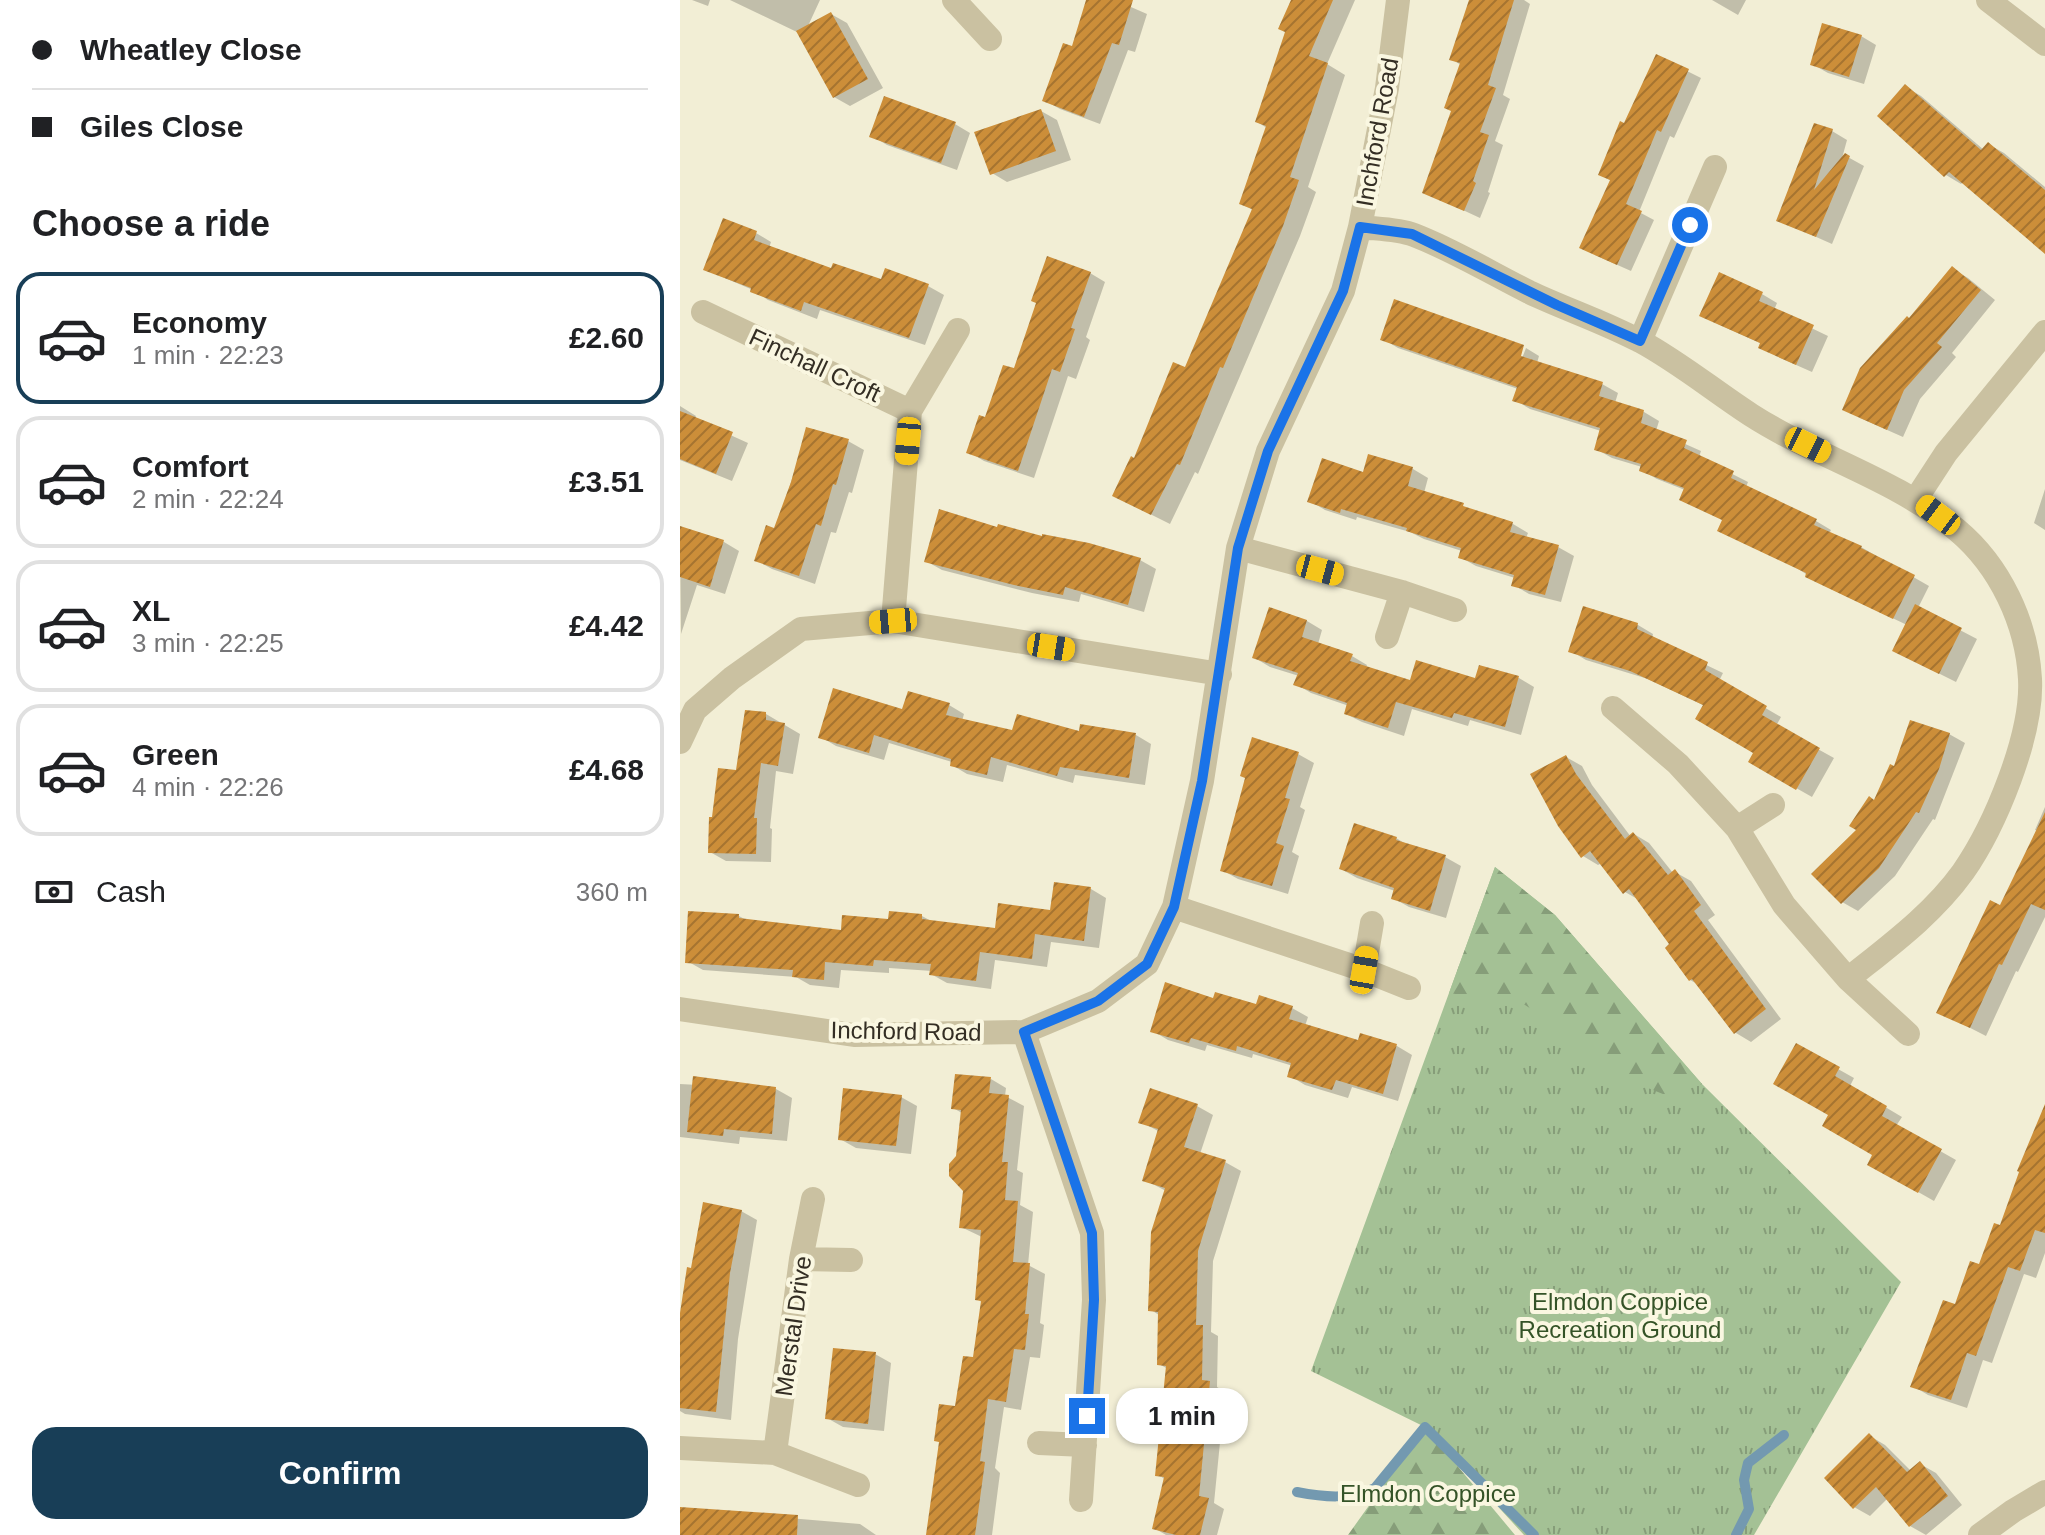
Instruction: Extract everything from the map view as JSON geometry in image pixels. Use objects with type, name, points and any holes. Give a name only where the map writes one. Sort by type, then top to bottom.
[{"type":"street","points":[[954,0],[990,39]]},
{"type":"street","name":"Inchford Road","points":[[680,1009],[854,1035],[1024,1032],[1098,1001],[1147,964],[1174,907],[1202,781],[1238,548],[1268,451],[1343,291],[1360,227],[1387,88],[1398,0]]},
{"type":"street","points":[[1988,0],[2045,44]]},
{"type":"street","points":[[1640,341],[1715,167]]},
{"type":"street","points":[[1360,227],[1412,234],[1557,305],[1640,341],[1754,417],[1916,499],[1959,532],[1989,562],[2012,604],[2024,640],[2030,680],[2027,718],[2015,764],[1991,823],[1963,872],[1917,923],[1848,979]]},
{"type":"street","name":"Finchall Croft","points":[[703,312],[910,411],[893,621]]},
{"type":"street","points":[[910,411],[958,330]]},
{"type":"street","points":[[1916,499],[1946,453],[2045,332]]},
{"type":"street","points":[[1238,548],[1402,592],[1455,610]]},
{"type":"street","points":[[1387,637],[1402,592]]},
{"type":"street","points":[[680,742],[695,710],[732,678],[801,629],[893,621],[1220,674]]},
{"type":"street","points":[[1613,708],[1678,764],[1737,828],[1784,905],[1848,979],[1908,1034]]},
{"type":"street","points":[[1737,828],[1773,805]]},
{"type":"street","points":[[1174,907],[1409,988]]},
{"type":"street","points":[[1364,970],[1372,923]]},
{"type":"street","points":[[1024,1032],[1092,1233],[1094,1300],[1081,1500]]},
{"type":"street","name":"Merstal Drive","points":[[775,1453],[801,1259],[813,1199]]},
{"type":"street","points":[[801,1259],[851,1260]]},
{"type":"street","points":[[1039,1443],[1085,1445]]},
{"type":"street","points":[[680,1448],[775,1453],[858,1485]]},
{"type":"street","points":[[1980,1535],[2045,1492]]},
{"type":"green space","name":"Elmdon Coppice Recreation Ground","points":[[1495,867],[1555,915],[1702,1084],[1901,1282],[1754,1535],[1524,1535],[1425,1427],[1311,1371]]},
{"type":"green space","points":[[1495,867],[1555,915],[1702,1084],[1668,1096],[1610,1073],[1575,1037],[1525,1005],[1449,993]]},
{"type":"green space","name":"Elmdon Coppice","points":[[1425,1427],[1515,1535],[1348,1535]]},
{"type":"building","points":[[1086,0],[1133,0],[1119,45],[1112,43],[1084,117],[1042,101],[1063,43],[1072,46]]},
{"type":"building","points":[[1291,0],[1333,0],[1309,56],[1328,63],[1290,177],[1299,180],[1283,226],[1223,368],[1220,367],[1180,465],[1177,464],[1151,515],[1112,496],[1131,456],[1134,458],[1173,362],[1185,367],[1252,209],[1239,204],[1266,126],[1255,122],[1285,32],[1278,29]]},
{"type":"building","points":[[1469,0],[1514,0],[1488,85],[1496,88],[1480,132],[1489,135],[1473,181],[1476,183],[1464,211],[1422,193],[1451,111],[1444,108],[1460,63],[1449,60]]},
{"type":"building","points":[[831,12],[868,79],[833,98],[796,31]]},
{"type":"building","points":[[1822,23],[1862,35],[1849,77],[1810,65]]},
{"type":"building","points":[[1656,54],[1689,69],[1661,132],[1657,130],[1626,204],[1642,211],[1617,265],[1579,248],[1610,180],[1598,175],[1620,121],[1624,123]]},
{"type":"building","points":[[1905,84],[1981,150],[1988,142],[2045,190],[2045,254],[1949,172],[1944,177],[1877,116]]},
{"type":"building","points":[[884,96],[956,122],[941,163],[869,137]]},
{"type":"building","points":[[1041,109],[1056,151],[990,175],[974,132]]},
{"type":"building","points":[[1814,123],[1833,129],[1814,190],[1845,153],[1850,156],[1816,237],[1776,221]]},
{"type":"building","points":[[723,218],[757,231],[754,240],[831,268],[833,263],[881,279],[885,268],[929,284],[909,338],[804,302],[801,311],[703,270]]},
{"type":"building","points":[[1047,256],[1091,272],[1071,328],[1075,329],[1060,372],[1052,369],[1018,471],[966,453],[979,415],[985,417],[1003,365],[1014,368],[1036,303],[1031,301]]},
{"type":"building","points":[[1952,266],[1981,290],[1937,343],[1942,347],[1904,390],[1887,430],[1842,410],[1860,368],[1907,316],[1909,318]]},
{"type":"building","points":[[1719,272],[1763,292],[1759,301],[1814,325],[1796,365],[1758,348],[1760,343],[1699,316]]},
{"type":"building","points":[[1394,299],[1524,345],[1521,356],[1603,382],[1599,396],[1644,410],[1641,423],[1687,440],[1684,448],[1734,471],[1731,478],[1817,519],[1814,525],[1862,546],[1915,575],[1893,619],[1717,531],[1722,520],[1679,500],[1684,488],[1639,471],[1641,464],[1594,450],[1600,428],[1512,401],[1517,387],[1380,340]]},
{"type":"building","points":[[680,411],[733,432],[716,474],[680,459]]},
{"type":"building","points":[[806,427],[849,439],[836,485],[833,484],[821,526],[816,524],[799,576],[754,561],[766,525],[774,528]]},
{"type":"building","points":[[1368,454],[1413,467],[1408,486],[1513,522],[1510,532],[1559,545],[1545,595],[1511,586],[1514,575],[1458,558],[1461,548],[1406,531],[1407,528],[1307,502],[1322,458],[1363,472]]},
{"type":"building","points":[[939,509],[997,527],[998,524],[1042,536],[1089,543],[1141,558],[1128,605],[1065,587],[1063,595],[924,562]]},
{"type":"building","points":[[680,526],[724,540],[710,587],[680,577]]},
{"type":"building","points":[[1915,604],[1962,628],[1939,674],[1892,651]]},
{"type":"building","points":[[1583,606],[1638,623],[1637,629],[1708,662],[1705,670],[1767,706],[1762,715],[1820,748],[1796,790],[1748,762],[1753,753],[1695,719],[1703,705],[1630,671],[1568,652]]},
{"type":"building","points":[[1269,607],[1307,620],[1302,637],[1353,654],[1350,661],[1410,680],[1416,660],[1475,678],[1479,665],[1519,676],[1505,727],[1454,713],[1452,718],[1396,702],[1388,728],[1344,714],[1347,703],[1293,685],[1298,673],[1252,658]]},
{"type":"building","points":[[833,688],[902,709],[908,691],[950,703],[946,715],[1012,730],[1017,714],[1079,731],[1080,724],[1136,733],[1129,778],[1060,767],[1057,776],[991,757],[987,775],[950,766],[951,759],[874,735],[869,753],[818,738]]},
{"type":"building","points":[[745,710],[766,712],[766,720],[785,723],[778,766],[761,763],[754,818],[757,818],[756,854],[708,853],[709,817],[712,817],[718,768],[736,770]]},
{"type":"building","points":[[1910,720],[1950,733],[1939,769],[1919,813],[1916,812],[1879,868],[1841,904],[1811,874],[1856,830],[1849,826],[1869,796],[1874,800],[1890,764],[1894,766]]},
{"type":"building","points":[[1252,737],[1299,752],[1285,798],[1290,799],[1276,843],[1284,846],[1272,886],[1220,871],[1245,778],[1240,776]]},
{"type":"building","points":[[1566,755],[1576,774],[1625,839],[1633,832],[1668,875],[1675,869],[1701,905],[1694,911],[1766,1009],[1734,1034],[1665,948],[1669,944],[1629,889],[1623,894],[1590,851],[1581,858],[1558,826],[1530,774]]},
{"type":"building","points":[[2045,812],[2045,910],[2031,904],[1970,1028],[1936,1013],[1990,900],[2000,905]]},
{"type":"building","points":[[1354,823],[1446,855],[1430,911],[1391,899],[1394,888],[1339,869]]},
{"type":"building","points":[[1054,882],[1091,887],[1084,941],[1035,934],[1032,959],[980,952],[976,981],[929,975],[931,964],[874,960],[873,966],[825,962],[824,980],[792,977],[793,970],[685,963],[688,911],[739,914],[739,918],[841,930],[842,915],[888,919],[889,911],[922,914],[922,919],[995,928],[998,903],[1050,910]]},
{"type":"building","points":[[1165,982],[1213,998],[1215,992],[1256,1004],[1259,995],[1293,1006],[1289,1019],[1358,1040],[1360,1033],[1397,1044],[1383,1094],[1336,1080],[1332,1090],[1287,1077],[1291,1063],[1237,1046],[1236,1051],[1191,1038],[1189,1043],[1150,1032]]},
{"type":"building","points":[[1796,1043],[1840,1067],[1835,1076],[1887,1106],[1882,1116],[1942,1149],[1918,1193],[1867,1165],[1872,1155],[1822,1126],[1828,1115],[1773,1084]]},
{"type":"building","points":[[955,1074],[991,1077],[989,1093],[1009,1095],[1002,1162],[1008,1162],[1005,1200],[1018,1201],[1013,1262],[1030,1263],[1025,1314],[1029,1314],[1025,1350],[1014,1349],[1006,1402],[988,1399],[980,1461],[985,1462],[975,1535],[926,1535],[939,1442],[934,1441],[939,1404],[955,1406],[963,1356],[973,1357],[981,1301],[975,1300],[981,1230],[959,1228],[963,1191],[949,1176],[949,1164],[956,1156],[961,1110],[951,1109]]},
{"type":"building","points":[[693,1076],[776,1087],[772,1134],[724,1129],[723,1136],[687,1132]]},
{"type":"building","points":[[843,1088],[902,1095],[896,1146],[838,1140]]},
{"type":"building","points":[[1150,1088],[1198,1104],[1184,1147],[1226,1160],[1198,1251],[1196,1325],[1203,1325],[1202,1380],[1210,1381],[1199,1496],[1209,1498],[1200,1535],[1176,1535],[1152,1529],[1164,1477],[1155,1476],[1166,1366],[1157,1365],[1158,1312],[1148,1311],[1151,1232],[1165,1188],[1142,1181],[1158,1129],[1138,1123]]},
{"type":"building","points":[[2045,1104],[2045,1233],[2035,1230],[2020,1271],[2008,1267],[1976,1356],[1967,1353],[1951,1400],[1910,1387],[1943,1300],[1955,1304],[1970,1261],[1979,1264],[1994,1223],[2000,1225],[2017,1171]]},
{"type":"building","points":[[703,1202],[742,1210],[730,1273],[716,1412],[680,1408],[680,1313],[687,1267],[691,1268]]},
{"type":"building","points":[[833,1348],[876,1352],[868,1424],[825,1419]]},
{"type":"building","points":[[1869,1433],[1907,1472],[1920,1461],[1948,1496],[1909,1527],[1876,1487],[1853,1509],[1824,1478]]},
{"type":"building","points":[[680,1507],[798,1515],[797,1535],[680,1535]]},
{"type":"waterway","points":[[1297,1492],[1336,1496],[1375,1488],[1425,1427],[1534,1535]]},
{"type":"waterway","points":[[1736,1535],[1749,1509],[1744,1480],[1748,1463],[1784,1435]]},
{"type":"route","points":[[1087,1416],[1094,1300],[1092,1233],[1024,1032],[1098,1001],[1147,964],[1174,907],[1202,781],[1238,548],[1268,451],[1343,291],[1360,227],[1412,234],[1557,305],[1640,341],[1690,225]]}]
